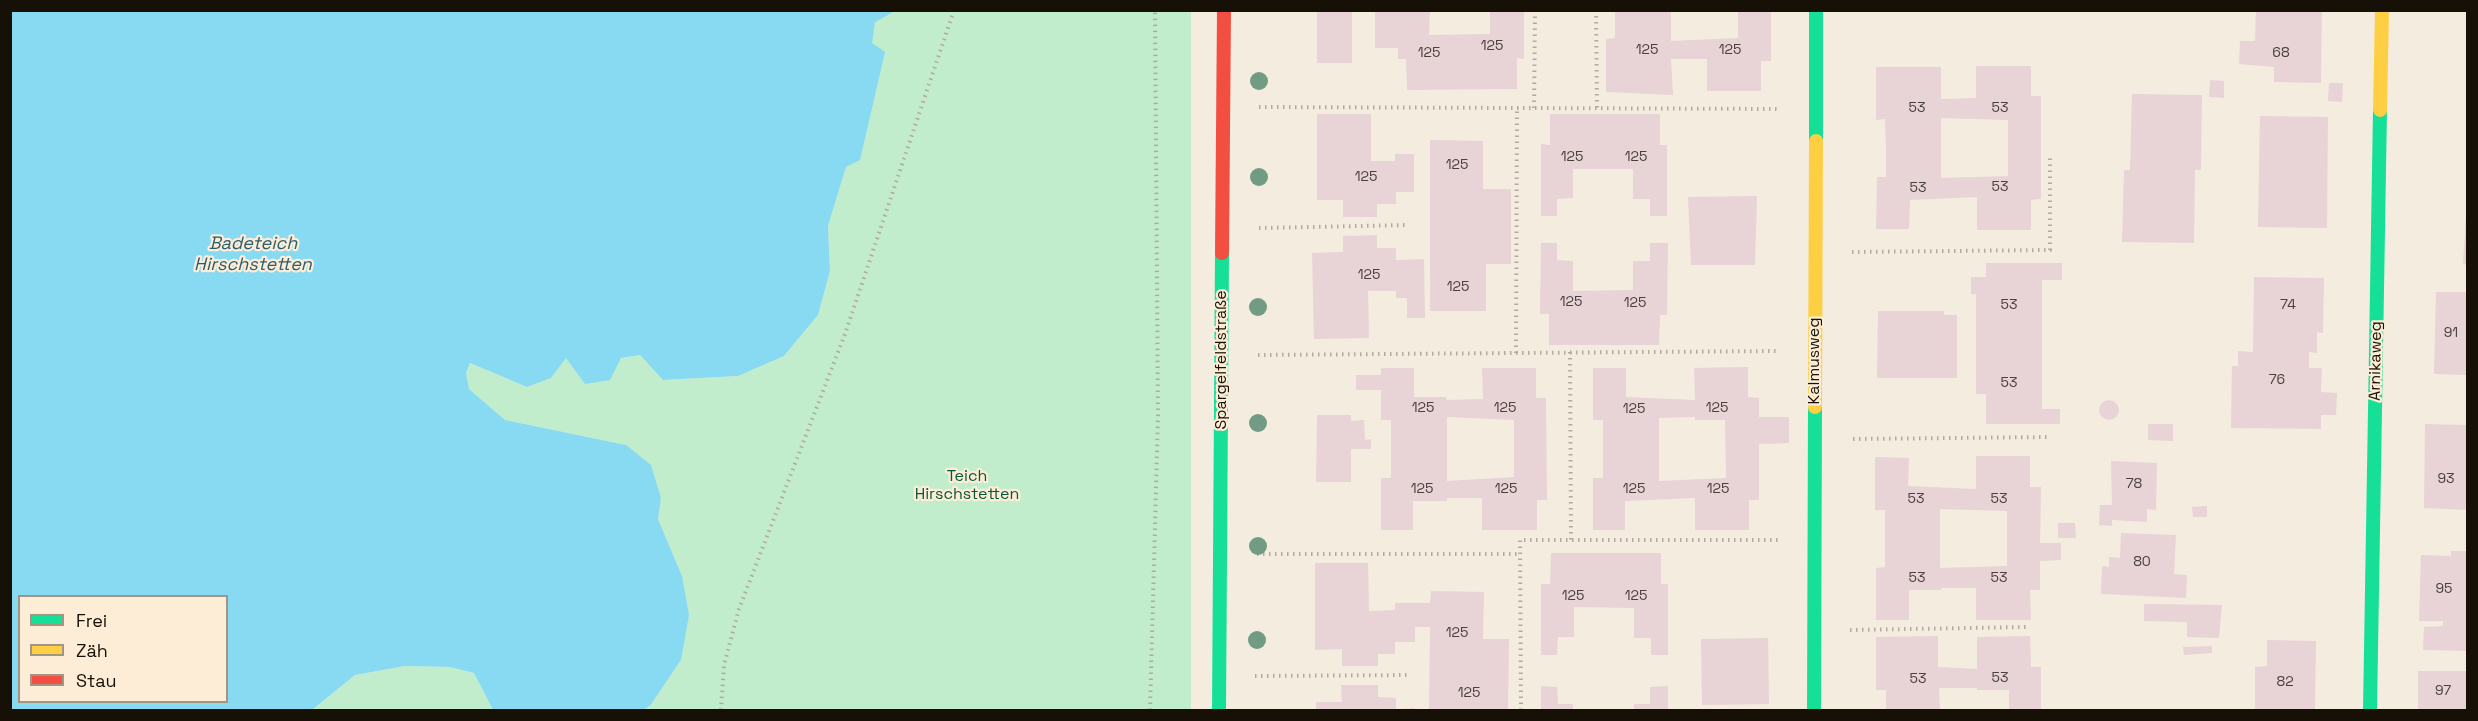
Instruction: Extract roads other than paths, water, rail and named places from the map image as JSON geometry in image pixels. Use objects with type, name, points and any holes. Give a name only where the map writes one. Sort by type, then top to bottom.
[{"type":"street","name":"Spargelfeldstraße","points":[[1219,711],[1224,10]]},
{"type":"street","name":"Kalmusweg","points":[[1814,711],[1816,10]]},
{"type":"street","name":"Arnikaweg","points":[[2370,711],[2382,10]]},
{"type":"water","name":"Badeteich Hirschstetten","points":[[10,11],[895,11],[875,22],[872,43],[885,52],[860,160],[846,167],[828,226],[830,271],[818,315],[784,356],[738,376],[663,380],[640,355],[621,358],[610,380],[585,384],[566,358],[551,378],[527,387],[470,363],[466,373],[469,389],[505,420],[626,445],[651,465],[661,498],[658,519],[682,576],[689,615],[681,660],[650,706],[643,710],[493,710],[474,673],[450,667],[405,666],[355,675],[312,710],[11,710]]},
{"type":"park label","name":"Teich Hirschstetten","points":[[967,486]]}]
